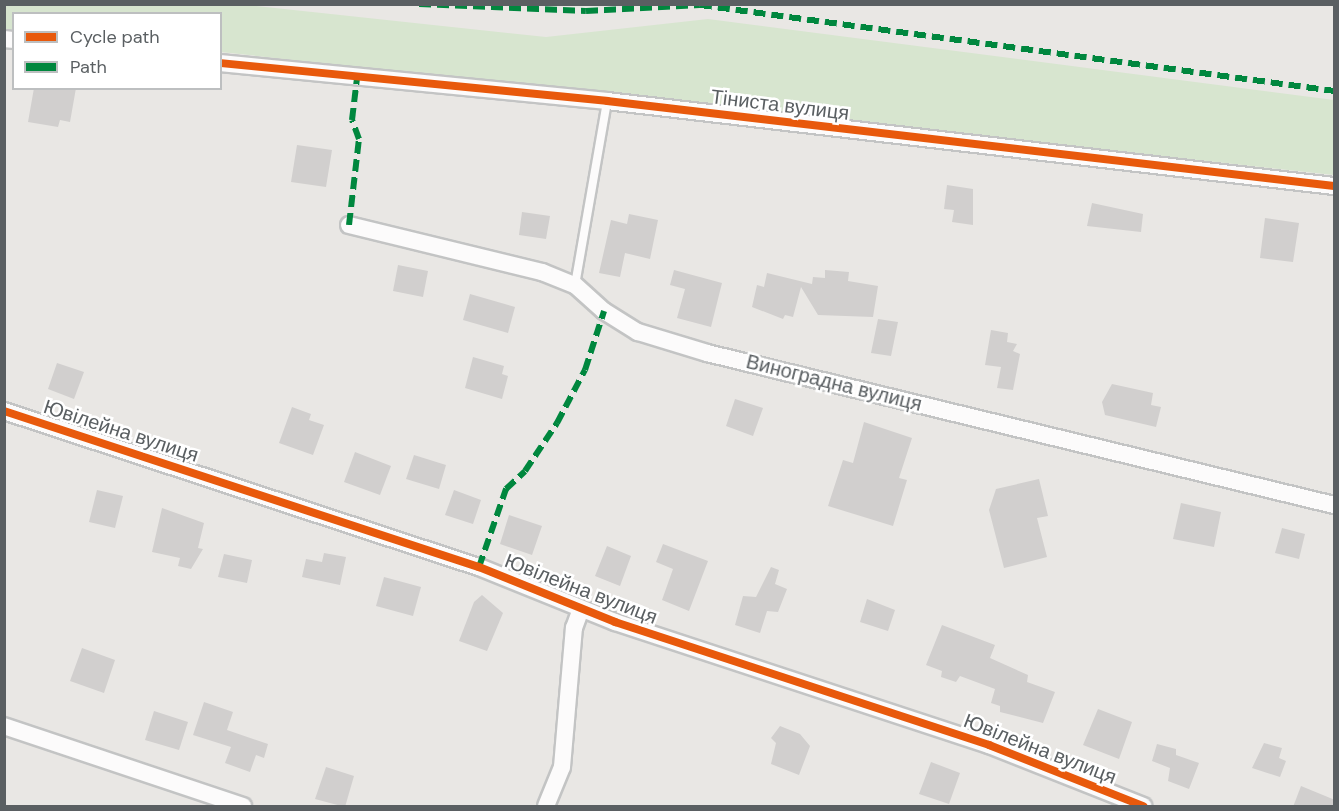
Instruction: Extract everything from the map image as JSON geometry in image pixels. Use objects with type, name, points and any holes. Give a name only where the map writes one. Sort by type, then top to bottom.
[{"type":"street","name":"Тіниста вулиця","points":[[222,63],[607,101],[1335,186]]},
{"type":"street","name":"Виноградна вулиця","points":[[349,225],[542,272],[574,285],[604,311],[638,332],[707,353],[1335,505]]},
{"type":"street","name":"Ювілейна вулиця","points":[[4,411],[479,567],[581,609],[989,745],[1143,807]]},
{"type":"street","points":[[546,807],[562,767],[574,628],[581,609]]},
{"type":"street","points":[[4,726],[243,807]]},
{"type":"lane","points":[[574,285],[607,101]]},
{"type":"green space","points":[[5,4],[247,5],[546,37],[708,19],[1334,100],[1334,175],[222,52],[222,12],[12,12],[12,30],[5,29]]},
{"type":"building","points":[[34,90],[76,90],[70,122],[60,120],[58,127],[28,122]]},
{"type":"building","points":[[297,145],[332,150],[326,187],[291,182]]},
{"type":"building","points":[[947,185],[973,189],[973,225],[952,222],[954,210],[944,209]]},
{"type":"building","points":[[1092,203],[1143,214],[1141,232],[1087,226]]},
{"type":"building","points":[[522,212],[550,216],[546,239],[519,235]]},
{"type":"building","points":[[629,214],[658,220],[650,259],[625,253],[620,277],[599,273],[611,220],[627,224]]},
{"type":"building","points":[[1265,218],[1299,223],[1293,262],[1260,258]]},
{"type":"building","points":[[398,265],[428,271],[423,297],[393,291]]},
{"type":"building","points":[[674,270],[722,283],[711,327],[677,318],[685,289],[670,285]]},
{"type":"building","points":[[825,270],[849,272],[848,281],[878,286],[873,317],[818,315],[801,287],[793,317],[785,315],[783,319],[752,307],[757,285],[764,287],[767,273],[812,284],[813,277],[825,278]]},
{"type":"building","points":[[470,294],[515,307],[508,333],[463,320]]},
{"type":"building","points":[[878,319],[898,322],[891,356],[871,353]]},
{"type":"building","points":[[991,330],[1008,333],[1007,342],[1017,344],[1013,351],[1020,354],[1013,390],[997,388],[1001,367],[985,365]]},
{"type":"building","points":[[473,357],[504,366],[502,374],[508,376],[502,399],[465,388]]},
{"type":"building","points":[[57,363],[84,372],[74,399],[48,389]]},
{"type":"building","points":[[1112,384],[1153,393],[1151,405],[1161,407],[1156,427],[1105,415],[1102,402]]},
{"type":"building","points":[[735,399],[763,408],[753,436],[726,426]]},
{"type":"building","points":[[292,407],[311,414],[309,420],[324,425],[313,455],[279,443]]},
{"type":"building","points":[[864,422],[912,438],[899,478],[907,480],[893,526],[828,506],[843,460],[853,463]]},
{"type":"building","points":[[355,452],[391,466],[380,495],[344,482]]},
{"type":"building","points":[[414,455],[446,465],[439,489],[406,479]]},
{"type":"building","points":[[1039,479],[1048,516],[1037,518],[1047,557],[1004,568],[989,510],[996,489]]},
{"type":"building","points":[[97,490],[123,496],[115,528],[89,522]]},
{"type":"building","points":[[454,490],[481,500],[473,524],[445,515]]},
{"type":"building","points":[[1181,503],[1221,512],[1214,547],[1173,539]]},
{"type":"building","points":[[162,508],[204,523],[198,548],[203,549],[191,569],[178,566],[180,558],[152,552]]},
{"type":"building","points":[[509,515],[542,526],[532,555],[500,544]]},
{"type":"building","points":[[1282,528],[1305,534],[1299,559],[1275,553]]},
{"type":"building","points":[[663,544],[708,561],[689,611],[662,600],[673,569],[656,562]]},
{"type":"building","points":[[607,546],[631,556],[620,586],[595,576]]},
{"type":"building","points":[[324,553],[346,557],[340,585],[302,577],[306,559],[322,562]]},
{"type":"building","points":[[224,554],[252,560],[247,583],[218,577]]},
{"type":"building","points":[[771,567],[779,570],[775,584],[787,589],[778,612],[767,611],[760,633],[735,625],[743,596],[756,597]]},
{"type":"building","points":[[384,577],[421,587],[413,616],[376,606]]},
{"type":"building","points":[[482,595],[503,613],[487,651],[459,641],[474,602]]},
{"type":"building","points":[[867,599],[895,610],[888,631],[860,622]]},
{"type":"building","points":[[942,625],[995,645],[990,658],[1028,675],[1027,682],[1055,692],[1043,723],[1000,712],[1000,706],[991,703],[995,689],[960,676],[956,682],[941,677],[942,671],[926,665]]},
{"type":"building","points":[[82,648],[115,660],[104,693],[70,681]]},
{"type":"building","points":[[204,702],[233,712],[227,730],[268,744],[264,758],[256,755],[250,772],[225,763],[231,747],[193,735]]},
{"type":"building","points":[[1098,709],[1132,722],[1119,759],[1083,745]]},
{"type":"building","points":[[154,711],[188,722],[179,750],[145,740]]},
{"type":"building","points":[[780,726],[800,734],[810,746],[799,775],[771,764],[776,743],[771,738]]},
{"type":"building","points":[[1264,743],[1282,748],[1279,758],[1286,761],[1280,777],[1252,768]]},
{"type":"building","points":[[1157,744],[1176,749],[1176,755],[1199,763],[1189,789],[1168,781],[1170,768],[1152,761]]},
{"type":"building","points":[[931,762],[960,773],[949,804],[919,794]]},
{"type":"building","points":[[326,767],[354,776],[345,807],[315,799]]},
{"type":"building","points":[[1301,786],[1335,800],[1335,807],[1293,807]]},
{"type":"marked path","points":[[419,4],[586,11],[700,5],[1334,91]]},
{"type":"marked path","points":[[349,225],[359,139],[352,120],[357,78]]},
{"type":"marked path","points":[[479,567],[506,489],[525,471],[557,423],[585,370],[604,311]]},
{"type":"cycle path","points":[[222,63],[607,101],[1334,186]]},
{"type":"cycle path","points":[[4,411],[479,567],[615,622],[989,745],[1143,806]]}]
